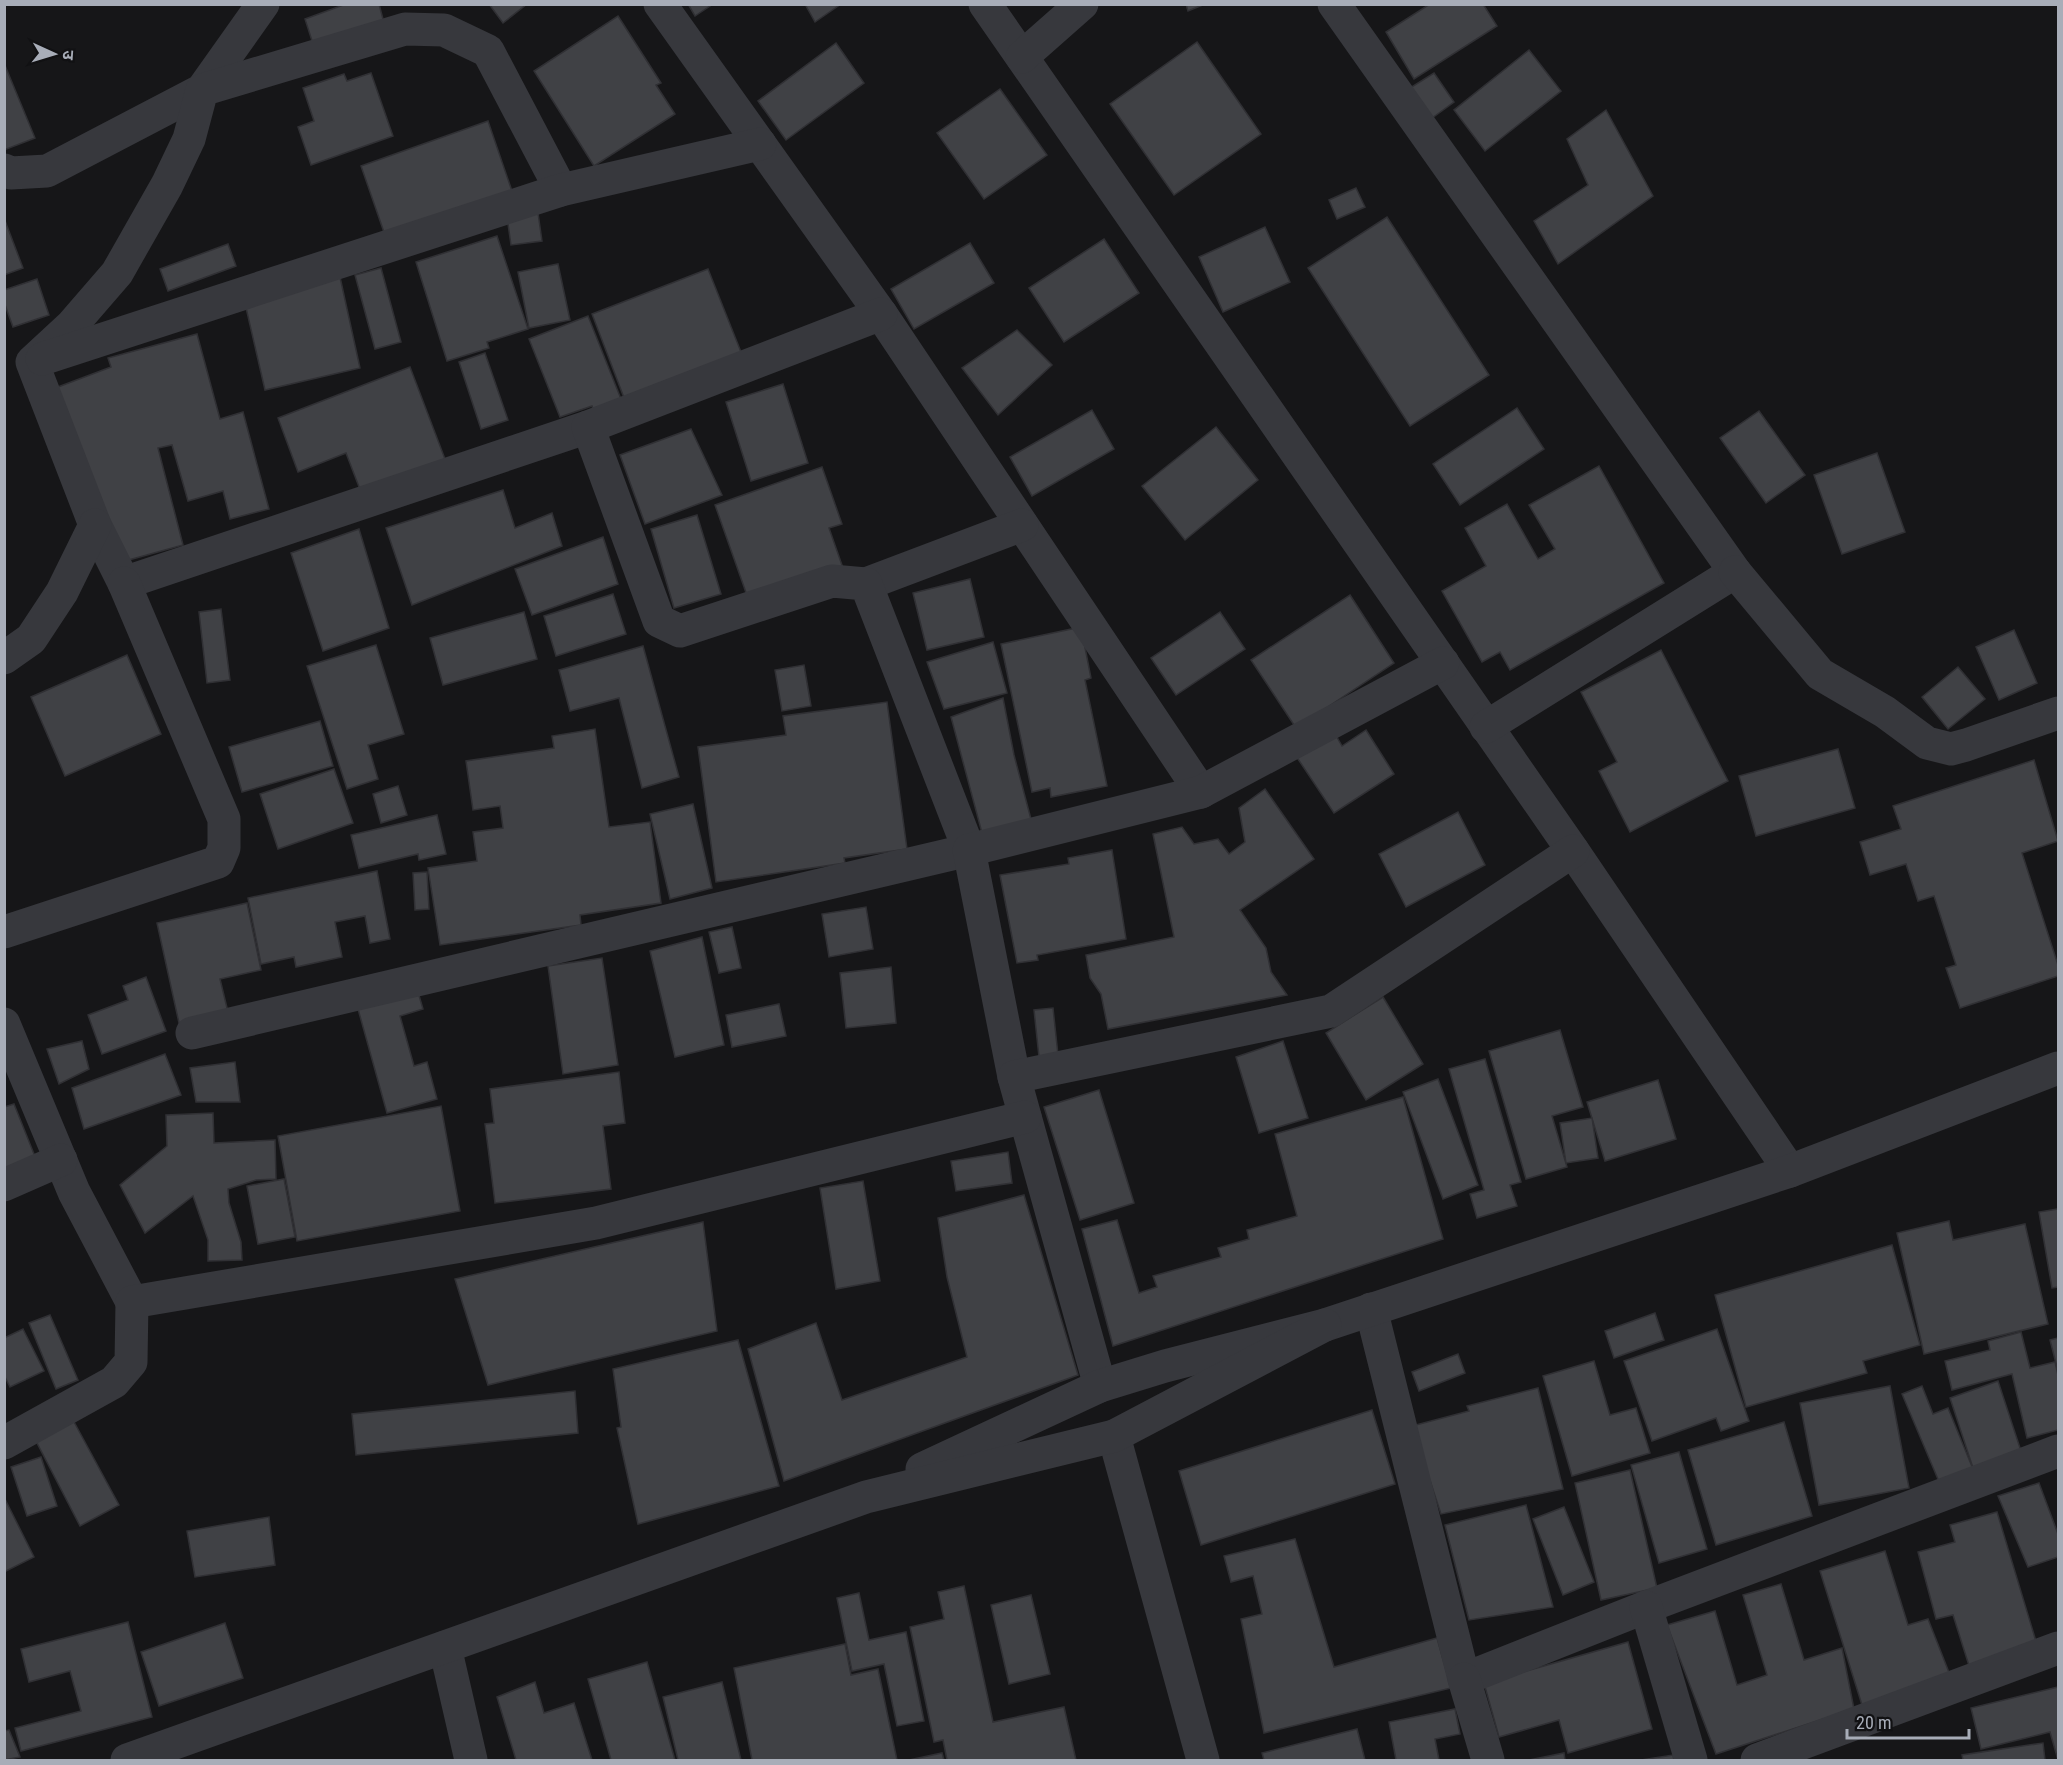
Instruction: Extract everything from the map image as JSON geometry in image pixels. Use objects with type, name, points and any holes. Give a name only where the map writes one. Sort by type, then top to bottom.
[{"type":"street","points":[[32,362],[72,326],[117,273],[167,185],[189,139],[202,90],[263,4]]},
{"type":"street","points":[[660,4],[881,314],[1201,792]]},
{"type":"street","points":[[985,4],[1573,851],[1790,1171]]},
{"type":"street","points":[[1022,57],[1082,4]]},
{"type":"street","points":[[1334,4],[1735,572],[1820,674],[1885,712],[1928,743],[1951,749],[1966,746],[2058,713]]},
{"type":"street","points":[[4,170],[11,173],[47,171],[202,90],[405,29],[444,30],[488,51],[561,190]]},
{"type":"street","points":[[32,362],[561,190],[760,144]]},
{"type":"street","points":[[124,583],[588,427],[881,314]]},
{"type":"street","points":[[4,932],[218,862],[224,848],[224,819],[124,583],[95,525],[32,362]]},
{"type":"street","points":[[588,427],[659,621],[680,631],[832,581],[866,584],[1022,525]]},
{"type":"street","points":[[4,658],[32,639],[62,592],[95,525]]},
{"type":"street","points":[[1486,727],[1735,572]]},
{"type":"street","points":[[866,584],[969,850],[1014,1077],[1100,1386]]},
{"type":"street","points":[[192,1033],[969,850],[1201,792],[1443,663]]},
{"type":"street","points":[[1014,1077],[1331,1011],[1573,851]]},
{"type":"street","points":[[4,1024],[74,1192],[132,1302],[131,1362],[114,1382],[4,1443]]},
{"type":"street","points":[[866,1497],[1100,1386],[1165,1366],[1325,1325],[1790,1171],[2058,1068]]},
{"type":"street","points":[[132,1302],[596,1223],[1025,1117]]},
{"type":"street","points":[[4,1185],[61,1160]]},
{"type":"street","points":[[1371,1309],[1464,1679],[1488,1761]]},
{"type":"street","points":[[127,1761],[866,1497],[1114,1437],[1325,1325]]},
{"type":"street","points":[[1114,1437],[1203,1761]]},
{"type":"street","points":[[1464,1679],[1646,1607],[2057,1455]]},
{"type":"street","points":[[1646,1607],[1692,1761]]},
{"type":"street","points":[[445,1647],[471,1761]]},
{"type":"street","points":[[1757,1761],[2058,1648]]},
{"type":"building","points":[[346,4],[379,4],[384,23],[314,47],[305,19]]},
{"type":"building","points":[[489,4],[527,4],[503,23]]},
{"type":"building","points":[[688,4],[713,4],[695,16]]},
{"type":"building","points":[[805,4],[841,4],[815,22]]},
{"type":"building","points":[[1186,4],[1205,4],[1188,11]]},
{"type":"building","points":[[1430,4],[1483,4],[1497,26],[1414,79],[1386,32]]},
{"type":"building","points":[[618,16],[661,83],[656,85],[675,114],[594,166],[534,71]]},
{"type":"building","points":[[1197,42],[1261,134],[1174,195],[1110,104]]},
{"type":"building","points":[[836,43],[864,83],[786,140],[758,101]]},
{"type":"building","points":[[1529,50],[1561,91],[1485,151],[1454,110]]},
{"type":"building","points":[[4,63],[35,138],[4,150]]},
{"type":"building","points":[[371,73],[393,136],[311,165],[298,127],[314,121],[303,88],[344,74],[347,81]]},
{"type":"building","points":[[1434,73],[1454,102],[1428,121],[1410,88]]},
{"type":"building","points":[[1000,89],[1047,155],[984,199],[937,133]]},
{"type":"building","points":[[1606,110],[1653,196],[1558,264],[1534,221],[1588,185],[1567,139]]},
{"type":"building","points":[[488,121],[513,194],[386,238],[361,166]]},
{"type":"building","points":[[1356,188],[1365,207],[1337,219],[1329,200]]},
{"type":"building","points":[[538,213],[542,241],[511,245],[507,217]]},
{"type":"building","points":[[1387,217],[1489,375],[1410,426],[1308,268]]},
{"type":"building","points":[[4,218],[23,268],[4,275]]},
{"type":"building","points":[[1265,227],[1290,282],[1223,312],[1199,257]]},
{"type":"building","points":[[497,236],[528,329],[487,342],[489,348],[447,361],[416,262]]},
{"type":"building","points":[[1104,239],[1139,293],[1064,342],[1029,288]]},
{"type":"building","points":[[970,243],[994,283],[914,329],[891,289]]},
{"type":"building","points":[[228,244],[236,266],[168,291],[160,269]]},
{"type":"building","points":[[558,264],[570,320],[529,328],[518,272]]},
{"type":"building","points":[[381,268],[401,342],[375,349],[355,275]]},
{"type":"building","points":[[708,269],[743,357],[626,403],[592,314]]},
{"type":"building","points":[[340,277],[360,368],[265,390],[244,299]]},
{"type":"building","points":[[37,279],[49,315],[13,327],[4,302],[4,290]]},
{"type":"building","points":[[588,316],[623,404],[595,415],[592,406],[560,417],[529,339]]},
{"type":"building","points":[[1017,330],[1052,365],[998,415],[962,368]]},
{"type":"building","points":[[197,334],[220,419],[243,412],[269,509],[230,519],[223,491],[188,501],[172,445],[158,448],[183,545],[125,561],[50,390],[111,367],[108,358]]},
{"type":"building","points":[[485,353],[508,420],[481,429],[459,362]]},
{"type":"building","points":[[410,367],[445,459],[361,492],[346,453],[298,472],[278,418]]},
{"type":"building","points":[[783,384],[808,463],[751,481],[726,402]]},
{"type":"building","points":[[1517,408],[1544,449],[1460,505],[1433,464]]},
{"type":"building","points":[[1092,410],[1114,449],[1032,496],[1010,457]]},
{"type":"building","points":[[1759,411],[1805,475],[1766,503],[1720,438]]},
{"type":"building","points":[[1216,427],[1258,480],[1185,540],[1142,486]]},
{"type":"building","points":[[691,429],[722,495],[645,524],[620,455]]},
{"type":"building","points":[[1877,453],[1905,532],[1842,554],[1814,475]]},
{"type":"building","points":[[1599,466],[1664,583],[1510,670],[1500,652],[1482,662],[1442,591],[1486,566],[1465,528],[1507,504],[1538,559],[1555,549],[1529,505]]},
{"type":"building","points":[[822,467],[842,524],[829,528],[843,568],[749,601],[715,505]]},
{"type":"building","points":[[503,490],[515,528],[552,513],[562,546],[412,605],[386,528]]},
{"type":"building","points":[[697,515],[721,594],[674,608],[651,529]]},
{"type":"building","points":[[359,529],[389,628],[323,651],[291,553]]},
{"type":"building","points":[[603,537],[618,584],[532,615],[515,569]]},
{"type":"building","points":[[970,579],[984,637],[927,650],[913,593]]},
{"type":"building","points":[[613,594],[626,634],[556,656],[544,616]]},
{"type":"building","points":[[1350,595],[1394,663],[1296,728],[1251,660]]},
{"type":"building","points":[[221,609],[230,680],[207,683],[199,612]]},
{"type":"building","points":[[524,612],[537,659],[443,685],[430,638]]},
{"type":"building","points":[[1220,612],[1245,649],[1176,695],[1151,658]]},
{"type":"building","points":[[1081,627],[1091,678],[1085,680],[1107,786],[1051,797],[1050,788],[1032,792],[1001,644]]},
{"type":"building","points":[[2014,630],[2037,683],[1999,700],[1976,647]]},
{"type":"building","points":[[993,642],[1007,693],[944,709],[927,662]]},
{"type":"building","points":[[376,645],[404,734],[368,745],[378,779],[347,789],[307,666]]},
{"type":"building","points":[[643,646],[679,777],[642,788],[619,698],[570,711],[559,670]]},
{"type":"building","points":[[1661,650],[1728,781],[1630,832],[1599,771],[1617,762],[1581,692]]},
{"type":"building","points":[[127,655],[161,734],[65,776],[31,697]]},
{"type":"building","points":[[804,665],[811,706],[782,711],[775,670]]},
{"type":"building","points":[[1958,667],[1985,699],[1948,729],[1922,697]]},
{"type":"building","points":[[1003,698],[1014,755],[1032,823],[982,833],[951,717]]},
{"type":"building","points":[[887,702],[907,849],[844,858],[845,863],[716,882],[698,747],[786,735],[783,716]]},
{"type":"building","points":[[320,721],[333,766],[242,792],[229,747]]},
{"type":"building","points":[[595,729],[609,827],[650,822],[661,903],[580,915],[581,925],[440,945],[428,868],[477,861],[473,832],[503,828],[500,806],[473,810],[466,761],[554,748],[552,736]]},
{"type":"building","points":[[1366,730],[1394,774],[1334,813],[1296,756],[1334,732],[1342,746]]},
{"type":"building","points":[[1838,749],[1855,808],[1756,836],[1739,776]]},
{"type":"building","points":[[2034,760],[2058,841],[2022,853],[2058,965],[2058,976],[1960,1008],[1946,968],[1956,965],[1934,896],[1918,901],[1906,864],[1870,875],[1860,842],[1901,829],[1893,806]]},
{"type":"building","points":[[334,769],[353,823],[278,849],[260,794]]},
{"type":"building","points":[[398,786],[407,815],[381,823],[373,794]]},
{"type":"building","points":[[1265,789],[1314,859],[1240,910],[1266,948],[1271,972],[1287,995],[1108,1029],[1101,994],[1090,978],[1086,955],[1174,937],[1153,834],[1182,827],[1194,844],[1218,839],[1229,854],[1245,842],[1239,808]]},
{"type":"building","points":[[693,804],[712,888],[670,899],[650,814]]},
{"type":"building","points":[[1458,812],[1485,865],[1406,907],[1379,854]]},
{"type":"building","points":[[437,815],[446,854],[419,860],[418,854],[359,868],[351,835]]},
{"type":"building","points":[[1112,850],[1126,939],[1037,955],[1038,960],[1017,963],[1000,875],[1069,864],[1068,858]]},
{"type":"building","points":[[377,871],[390,939],[370,943],[365,916],[335,922],[342,957],[296,967],[294,957],[261,964],[248,898]]},
{"type":"building","points":[[427,872],[429,909],[415,910],[413,873]]},
{"type":"building","points":[[247,903],[261,970],[220,979],[228,1012],[179,1023],[157,923]]},
{"type":"building","points":[[866,907],[873,949],[829,957],[822,914]]},
{"type":"building","points":[[732,927],[741,968],[719,973],[709,932]]},
{"type":"building","points":[[702,937],[724,1045],[675,1057],[650,951]]},
{"type":"building","points":[[602,958],[618,1065],[563,1074],[548,966]]},
{"type":"building","points":[[891,967],[896,1023],[846,1028],[840,973]]},
{"type":"building","points":[[146,977],[166,1031],[102,1054],[88,1015],[128,1000],[123,986]]},
{"type":"building","points":[[418,992],[423,1009],[400,1016],[414,1066],[427,1062],[437,1099],[387,1113],[358,1009]]},
{"type":"building","points":[[1383,997],[1423,1064],[1366,1100],[1326,1033]]},
{"type":"building","points":[[779,1004],[786,1036],[732,1047],[726,1015]]},
{"type":"building","points":[[1053,1008],[1058,1055],[1039,1057],[1034,1010]]},
{"type":"building","points":[[1560,1030],[1583,1107],[1552,1116],[1567,1167],[1526,1179],[1489,1051]]},
{"type":"building","points":[[82,1041],[89,1069],[59,1084],[47,1049]]},
{"type":"building","points":[[1283,1041],[1308,1118],[1259,1133],[1236,1057]]},
{"type":"building","points":[[165,1054],[181,1095],[84,1129],[72,1088]]},
{"type":"building","points":[[1485,1059],[1521,1182],[1510,1185],[1517,1206],[1477,1218],[1470,1194],[1484,1190],[1449,1069]]},
{"type":"building","points":[[235,1062],[240,1102],[196,1102],[190,1068]]},
{"type":"building","points":[[619,1072],[625,1123],[603,1126],[611,1189],[495,1203],[485,1124],[494,1123],[490,1089]]},
{"type":"building","points":[[1438,1079],[1478,1185],[1443,1199],[1403,1092]]},
{"type":"building","points":[[1658,1080],[1676,1139],[1605,1161],[1587,1102]]},
{"type":"building","points":[[1099,1090],[1134,1203],[1080,1220],[1044,1107]]},
{"type":"building","points":[[1403,1097],[1443,1239],[1113,1346],[1082,1229],[1117,1220],[1139,1293],[1157,1287],[1153,1276],[1221,1257],[1218,1248],[1249,1239],[1247,1230],[1297,1216],[1275,1134]]},
{"type":"building","points":[[14,1104],[36,1159],[4,1173],[4,1107]]},
{"type":"building","points":[[441,1106],[460,1211],[297,1241],[278,1136]]},
{"type":"building","points":[[213,1113],[214,1143],[275,1140],[276,1179],[256,1180],[228,1189],[229,1203],[241,1242],[242,1260],[208,1261],[208,1240],[193,1196],[145,1233],[120,1185],[167,1146],[166,1115]]},
{"type":"building","points":[[1592,1118],[1598,1158],[1566,1163],[1560,1123]]},
{"type":"building","points":[[1008,1152],[1012,1183],[956,1191],[951,1161]]},
{"type":"building","points":[[284,1179],[295,1237],[258,1244],[247,1186]]},
{"type":"building","points":[[863,1181],[880,1281],[836,1289],[820,1188]]},
{"type":"building","points":[[1024,1195],[1078,1375],[784,1481],[748,1349],[816,1323],[842,1400],[967,1357],[947,1277],[938,1218]]},
{"type":"building","points":[[2058,1209],[2058,1287],[2052,1288],[2039,1212]]},
{"type":"building","points":[[1949,1221],[1953,1240],[2025,1224],[2048,1324],[1924,1354],[1897,1233]]},
{"type":"building","points":[[703,1222],[717,1331],[488,1385],[455,1279]]},
{"type":"building","points":[[1892,1245],[1920,1345],[1863,1361],[1867,1373],[1746,1407],[1715,1295]]},
{"type":"building","points":[[1655,1313],[1664,1340],[1614,1358],[1605,1331]]},
{"type":"building","points":[[50,1315],[78,1380],[56,1389],[29,1323]]},
{"type":"building","points":[[23,1329],[44,1371],[10,1387],[4,1375],[4,1338]]},
{"type":"building","points":[[1717,1329],[1749,1421],[1721,1431],[1716,1418],[1652,1441],[1624,1361]]},
{"type":"building","points":[[2021,1332],[2030,1368],[2055,1362],[2058,1375],[2058,1430],[2027,1438],[2012,1374],[1952,1390],[1945,1361],[1990,1350],[1988,1341]]},
{"type":"building","points":[[2058,1338],[2058,1371],[2050,1340]]},
{"type":"building","points":[[738,1340],[779,1486],[638,1524],[617,1428],[621,1427],[613,1369]]},
{"type":"building","points":[[1458,1354],[1465,1373],[1419,1391],[1412,1372]]},
{"type":"building","points":[[1594,1361],[1610,1415],[1636,1408],[1650,1453],[1572,1476],[1543,1376]]},
{"type":"building","points":[[1998,1381],[2021,1451],[1973,1468],[1950,1398]]},
{"type":"building","points":[[1890,1386],[1909,1488],[1819,1505],[1800,1403]]},
{"type":"building","points":[[1922,1386],[1933,1414],[1948,1408],[1973,1469],[1940,1484],[1902,1394]]},
{"type":"building","points":[[1538,1388],[1563,1489],[1441,1514],[1412,1426],[1469,1411],[1467,1406]]},
{"type":"building","points":[[575,1391],[578,1433],[356,1455],[352,1414]]},
{"type":"building","points":[[1372,1410],[1395,1484],[1201,1545],[1179,1471]]},
{"type":"building","points":[[73,1420],[119,1505],[80,1526],[36,1441]]},
{"type":"building","points":[[1784,1422],[1812,1516],[1716,1545],[1688,1450]]},
{"type":"building","points":[[1679,1452],[1707,1549],[1659,1563],[1631,1465]]},
{"type":"building","points":[[41,1457],[57,1506],[27,1516],[11,1467]]},
{"type":"building","points":[[1630,1470],[1657,1588],[1601,1600],[1575,1483]]},
{"type":"building","points":[[2039,1483],[2058,1534],[2058,1557],[2028,1567],[1998,1496]]},
{"type":"building","points":[[4,1497],[34,1557],[4,1572]]},
{"type":"building","points":[[1526,1505],[1553,1607],[1469,1620],[1445,1525]]},
{"type":"building","points":[[1564,1507],[1594,1582],[1563,1595],[1533,1519]]},
{"type":"building","points":[[1997,1512],[2038,1648],[1971,1672],[1953,1615],[1936,1619],[1918,1552],[1955,1542],[1950,1525]]},
{"type":"building","points":[[269,1517],[275,1565],[195,1577],[187,1531]]},
{"type":"building","points":[[1295,1539],[1334,1667],[1437,1638],[1451,1688],[1264,1733],[1241,1619],[1262,1614],[1253,1576],[1231,1582],[1224,1556]]},
{"type":"building","points":[[1885,1551],[1908,1625],[1928,1619],[1950,1675],[1862,1705],[1820,1571]]},
{"type":"building","points":[[1781,1584],[1804,1660],[1842,1648],[1854,1709],[1716,1754],[1667,1625],[1715,1611],[1737,1685],[1767,1675],[1743,1595]]},
{"type":"building","points":[[964,1586],[993,1722],[1064,1707],[1076,1760],[947,1760],[943,1740],[934,1742],[910,1627],[944,1619],[938,1592]]},
{"type":"building","points":[[859,1593],[869,1640],[906,1632],[924,1721],[897,1726],[884,1664],[852,1671],[837,1598]]},
{"type":"building","points":[[1031,1595],[1050,1674],[1009,1684],[991,1605]]},
{"type":"building","points":[[128,1622],[152,1717],[21,1751],[15,1728],[81,1711],[70,1671],[29,1682],[21,1649]]},
{"type":"building","points":[[225,1623],[243,1678],[159,1706],[141,1652]]},
{"type":"building","points":[[1628,1642],[1652,1729],[1568,1753],[1559,1720],[1499,1737],[1484,1683]]},
{"type":"building","points":[[845,1644],[851,1675],[878,1669],[897,1760],[752,1760],[734,1668]]},
{"type":"building","points":[[647,1662],[675,1760],[611,1760],[588,1679]]},
{"type":"building","points":[[535,1682],[544,1713],[574,1703],[592,1760],[516,1760],[497,1697]]},
{"type":"building","points":[[722,1682],[741,1760],[678,1760],[663,1697]]},
{"type":"building","points":[[2058,1687],[2058,1760],[2050,1732],[1981,1749],[1971,1708]]},
{"type":"building","points":[[1455,1709],[1460,1734],[1435,1739],[1439,1760],[1396,1760],[1389,1722]]},
{"type":"building","points":[[1357,1729],[1365,1760],[1264,1760],[1262,1753]]},
{"type":"building","points":[[9,1730],[20,1757],[4,1760],[4,1731]]},
{"type":"building","points":[[2043,1743],[2045,1760],[1963,1760],[1962,1755]]},
{"type":"building","points":[[942,1753],[944,1760],[909,1760]]},
{"type":"building","points":[[1564,1753],[1565,1760],[1529,1760]]},
{"type":"building","points":[[1673,1755],[1674,1760],[1641,1760]]}]
